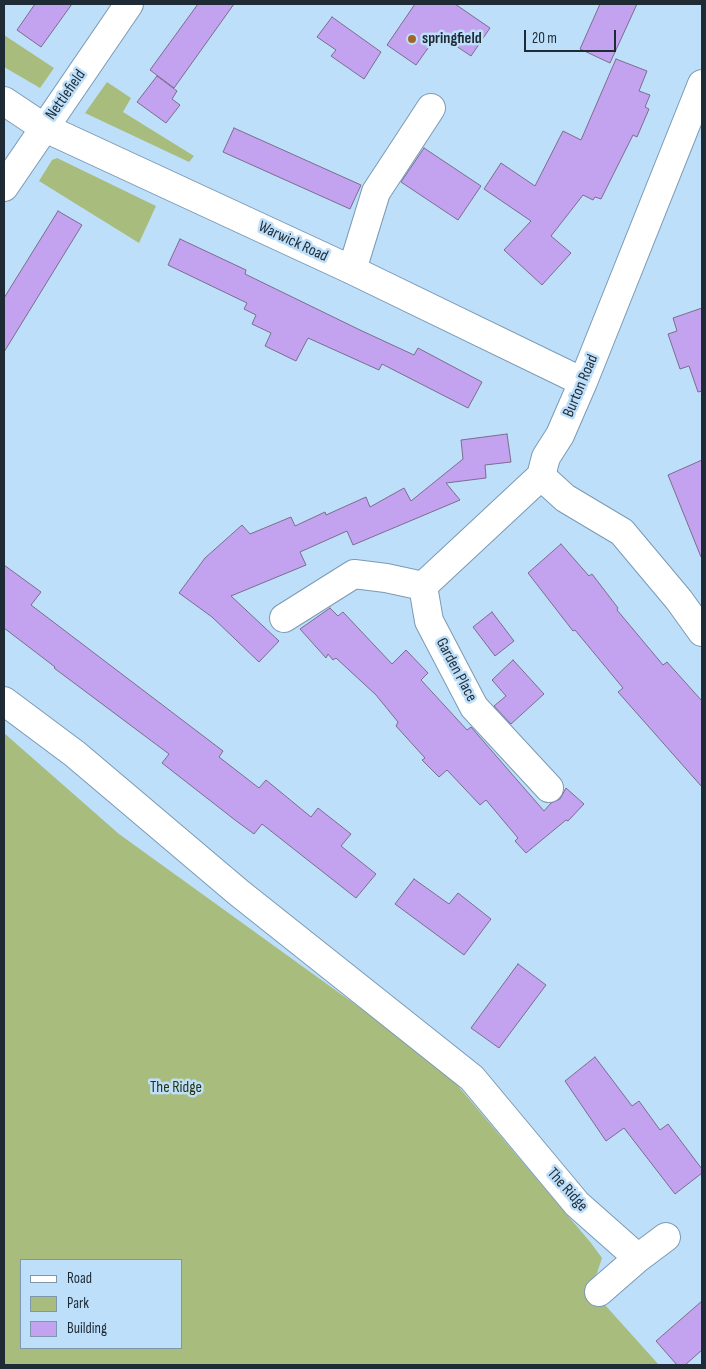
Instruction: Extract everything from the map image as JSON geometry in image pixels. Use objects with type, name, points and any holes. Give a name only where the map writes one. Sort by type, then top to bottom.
[{"type":"street","name":"Nettlefield","points":[[4,187],[43,127],[129,4]]},
{"type":"street","name":"Burton Road","points":[[541,476],[546,457],[560,435],[583,382],[702,84]]},
{"type":"street","name":"Warwick Road","points":[[4,101],[43,127],[352,270],[583,382]]},
{"type":"street","points":[[352,270],[376,192],[431,108]]},
{"type":"street","points":[[284,618],[354,574],[386,578],[423,586],[541,476],[565,498],[622,532],[679,600],[702,632]]},
{"type":"street","name":"Garden Place","points":[[423,586],[429,621],[474,707],[549,788]]},
{"type":"street","name":"The Ridge","points":[[4,701],[75,754],[238,892],[472,1078],[577,1204],[638,1258]]},
{"type":"street","points":[[599,1292],[638,1258],[666,1237]]},
{"type":"green space","points":[[4,35],[54,68],[40,88],[4,67]]},
{"type":"green space","points":[[107,82],[131,98],[123,112],[194,156],[189,162],[85,113]]},
{"type":"green space","points":[[57,158],[156,206],[139,243],[39,181],[52,160]]},
{"type":"green space","name":"The Ridge","points":[[4,733],[119,834],[442,1067],[602,1258],[597,1273],[588,1286],[659,1365],[4,1365]]},
{"type":"building","points":[[35,4],[72,4],[41,47],[17,30]]},
{"type":"building","points":[[198,4],[234,4],[174,88],[150,70]]},
{"type":"building","name":"springfield","points":[[415,4],[455,4],[490,28],[471,56],[438,34],[416,65],[387,45]]},
{"type":"building","points":[[600,4],[637,4],[610,63],[580,49]]},
{"type":"building","points":[[332,17],[381,52],[364,79],[331,56],[336,50],[317,37]]},
{"type":"building","points":[[616,59],[647,71],[639,91],[650,95],[645,107],[649,109],[637,137],[633,135],[601,199],[595,197],[593,200],[583,195],[551,236],[571,253],[542,285],[504,250],[531,221],[484,189],[501,163],[535,186],[563,131],[581,140]]},
{"type":"building","points":[[157,76],[177,91],[172,99],[180,105],[166,123],[137,102]]},
{"type":"building","points":[[234,128],[361,185],[350,209],[223,152]]},
{"type":"building","points":[[424,148],[481,186],[458,220],[401,182]]},
{"type":"building","points":[[58,211],[82,225],[4,352],[4,298]]},
{"type":"building","points":[[180,239],[246,270],[245,274],[360,330],[414,355],[418,348],[482,382],[468,408],[382,364],[379,370],[308,338],[296,361],[265,346],[271,333],[252,324],[256,315],[244,309],[247,303],[168,265]]},
{"type":"building","points":[[702,308],[702,391],[698,392],[689,366],[680,369],[668,334],[677,331],[673,318]]},
{"type":"building","points":[[507,434],[511,462],[485,465],[486,478],[446,483],[460,500],[353,545],[347,531],[300,552],[306,565],[231,596],[279,641],[259,662],[212,617],[179,593],[205,558],[242,525],[250,534],[291,517],[295,526],[325,512],[326,515],[366,497],[370,507],[404,488],[411,501],[463,459],[461,440]]},
{"type":"building","points":[[702,460],[702,557],[701,557],[668,475]]},
{"type":"building","points":[[561,544],[589,576],[592,574],[618,608],[617,610],[663,665],[667,662],[702,701],[702,787],[618,692],[623,688],[575,630],[573,631],[528,573]]},
{"type":"building","points":[[4,565],[41,592],[31,605],[223,751],[219,757],[259,788],[266,780],[311,817],[318,808],[351,834],[341,846],[376,874],[356,898],[262,824],[254,834],[235,820],[162,763],[169,754],[4,628]]},
{"type":"building","points":[[330,608],[338,616],[343,612],[392,664],[406,650],[428,673],[421,680],[467,730],[471,727],[544,811],[551,803],[560,799],[566,788],[584,804],[568,821],[566,820],[526,853],[515,841],[518,838],[486,800],[480,805],[447,770],[439,777],[422,760],[425,758],[396,726],[398,722],[376,695],[336,658],[333,660],[328,654],[326,658],[300,629]]},
{"type":"building","points":[[492,612],[514,641],[495,656],[473,627]]},
{"type":"building","points":[[513,660],[544,694],[511,724],[494,706],[506,696],[492,680]]},
{"type":"building","points":[[414,879],[449,904],[458,893],[491,919],[464,955],[395,904]]},
{"type":"building","points":[[518,964],[546,985],[499,1048],[471,1028]]},
{"type":"building","points":[[595,1057],[632,1106],[639,1101],[660,1130],[668,1124],[702,1169],[702,1173],[675,1194],[624,1128],[606,1141],[565,1081]]},
{"type":"building","points":[[702,1301],[702,1350],[685,1365],[677,1365],[656,1341]]},
{"type":"place","name":"springfield","points":[[412,39]]}]
